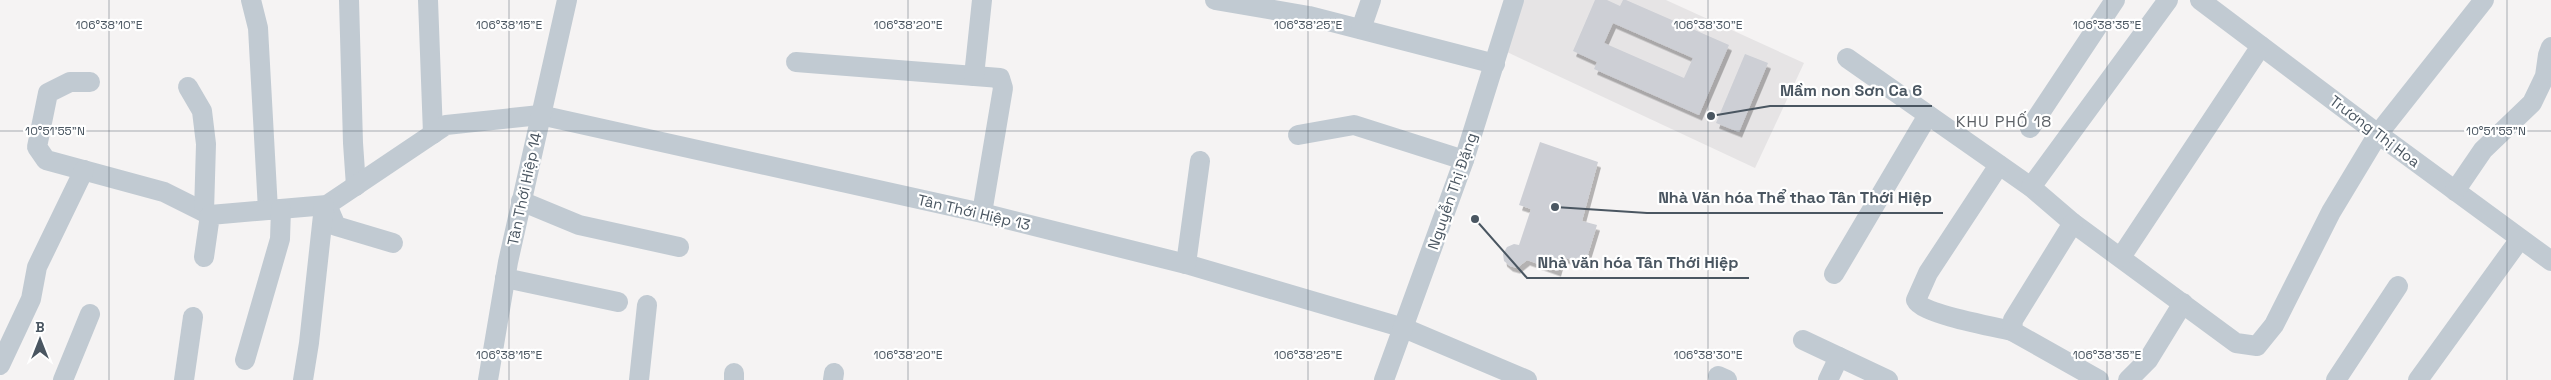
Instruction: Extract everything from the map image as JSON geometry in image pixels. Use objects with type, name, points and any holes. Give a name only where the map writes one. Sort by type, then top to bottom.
[{"type":"street","points":[[245,360],[280,239],[274,210],[258,28],[251,0]]},
{"type":"street","points":[[349,0],[356,186]]},
{"type":"street","points":[[428,0],[433,134]]},
{"type":"street","name":"Tân Thới Hiệp 14","points":[[488,380],[505,278],[521,201],[567,0]]},
{"type":"street","points":[[974,76],[982,0]]},
{"type":"street","points":[[1215,0],[1309,16],[1495,64]]},
{"type":"street","points":[[1361,29],[1371,0]]},
{"type":"street","name":"Nguyễn Thị Đặng","points":[[1384,380],[1464,160],[1514,0]]},
{"type":"street","points":[[2030,128],[2115,0]]},
{"type":"street","points":[[2031,187],[2168,0]]},
{"type":"street","name":"Trương Thị Hoa","points":[[2200,0],[2551,261]]},
{"type":"street","points":[[1848,58],[2031,187],[2073,223],[2236,343],[2257,346],[2274,325],[2331,212],[2378,134],[2484,0]]},
{"type":"street","points":[[2121,257],[2261,46]]},
{"type":"street","points":[[2455,191],[2483,150],[2532,103],[2545,76],[2551,48]]},
{"type":"street","points":[[796,62],[1000,78],[1003,88],[982,213]]},
{"type":"street","points":[[90,82],[70,82],[48,93],[37,146],[46,160],[164,192],[207,214],[325,206]]},
{"type":"street","points":[[188,87],[202,111],[206,144],[207,214],[204,257]]},
{"type":"street","name":"Tân Thới Hiệp 13","points":[[325,206],[446,125],[540,115],[982,213],[1186,264],[1404,328],[1527,380]]},
{"type":"street","points":[[1834,274],[1928,115]]},
{"type":"street","points":[[1298,135],[1354,125],[1464,160]]},
{"type":"street","points":[[1186,264],[1200,161]]},
{"type":"street","points":[[1999,165],[1928,273],[1916,300],[1922,306],[1939,313],[2012,331],[2099,380]]},
{"type":"street","points":[[3,352],[31,299],[37,267],[84,170]]},
{"type":"street","points":[[521,201],[579,225],[679,247]]},
{"type":"street","points":[[325,206],[336,226],[393,243]]},
{"type":"street","points":[[303,380],[310,343],[325,206]]},
{"type":"street","points":[[2012,331],[2013,320],[2073,223]]},
{"type":"street","points":[[2418,380],[2520,238]]},
{"type":"street","points":[[505,278],[618,302]]},
{"type":"street","points":[[2336,380],[2398,286]]},
{"type":"street","points":[[2128,380],[2148,360],[2183,303]]},
{"type":"street","points":[[639,380],[647,305]]},
{"type":"street","points":[[63,380],[90,314]]},
{"type":"street","points":[[184,380],[193,316]]},
{"type":"street","points":[[1803,340],[1888,380]]},
{"type":"street","points":[[1828,380],[1838,357]]},
{"type":"shaded area","points":[[1523,0],[1666,0],[1804,63],[1755,168],[1507,52]]},
{"type":"building","points":[[1595,0],[1607,0],[1620,6],[1623,0],[1626,0],[1729,45],[1699,115],[1594,69],[1597,62],[1573,51]],"holes":[[[1613,23],[1693,58],[1684,78],[1604,43]]]},
{"type":"building","points":[[1745,54],[1768,63],[1739,132],[1716,123]]},
{"type":"building","points":[[1540,142],[1598,162],[1582,221],[1597,225],[1585,264],[1562,257],[1558,271],[1527,260],[1517,268],[1510,266],[1504,261],[1503,254],[1507,247],[1514,244],[1519,245],[1531,209],[1519,205]]},
{"type":"place","name":"Mầm non Sơn Ca 6","points":[[1711,116]]},
{"type":"place","name":"Nhà Văn hóa Thể thao Tân Thới Hiệp","points":[[1555,207]]},
{"type":"place","name":"Nhà văn hóa Tân Thới Hiệp","points":[[1475,219]]},
{"type":"district","name":"KHU PHỐ 18","points":[[2004,121]]}]
